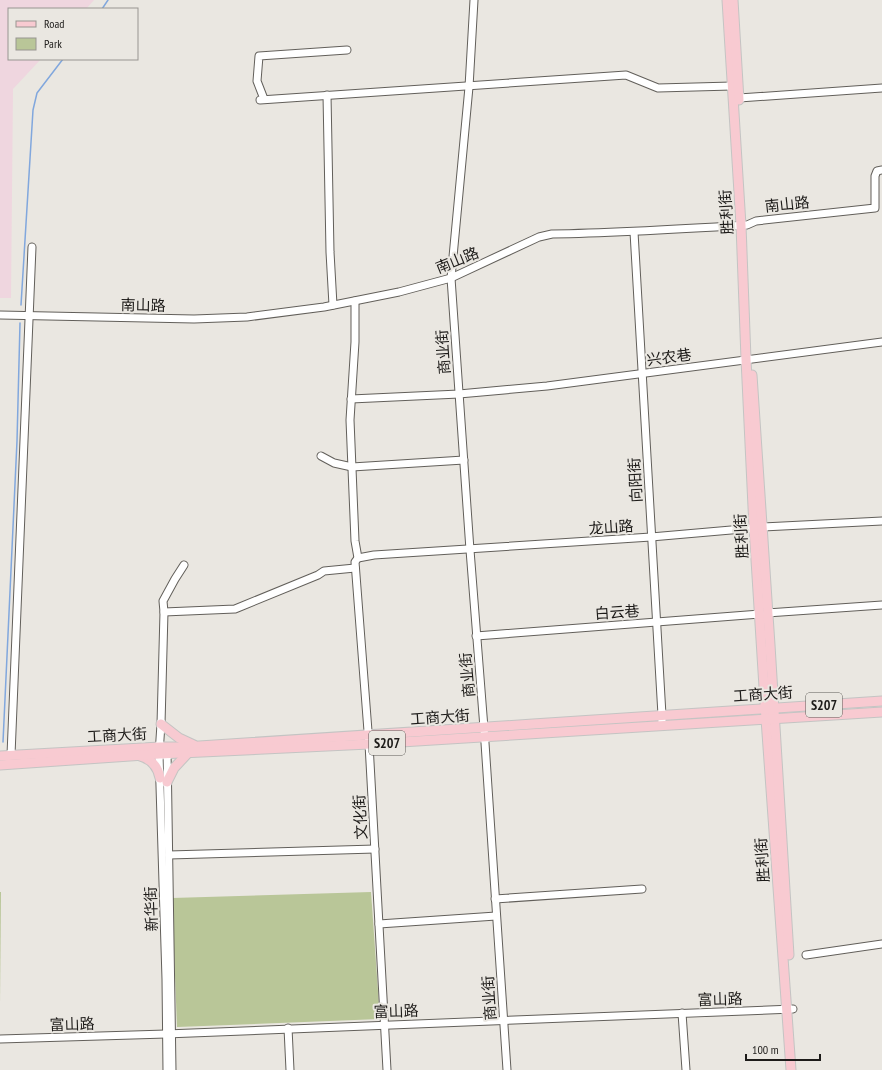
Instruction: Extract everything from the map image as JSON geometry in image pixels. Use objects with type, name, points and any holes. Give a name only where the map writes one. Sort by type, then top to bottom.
[{"type":"main road","name":"胜利街","points":[[727,0],[732,86],[744,225]]},
{"type":"main road","name":"胜利街","points":[[733,0],[739,98],[748,359],[770,719],[790,1009],[797,1070]]},
{"type":"main road","name":"工商大街","points":[[0,765],[137,756],[163,750],[187,754],[484,732],[662,715],[882,701]]},
{"type":"main road","name":"工商大街","points":[[484,732],[662,726],[882,712]]},
{"type":"main road","points":[[161,724],[179,738],[197,746]]},
{"type":"main road","name":"工商大街","points":[[0,756],[163,750],[197,746],[368,740]]},
{"type":"main road","points":[[137,756],[151,762],[164,780],[187,754]]},
{"type":"main road","name":"胜利街","points":[[790,1009],[791,1070]]},
{"type":"street","name":"商业街","points":[[474,0],[451,278],[507,1070]]},
{"type":"street","points":[[347,50],[259,56],[257,81],[262,100],[626,75],[658,88],[732,86]]},
{"type":"street","points":[[739,98],[882,88]]},
{"type":"street","points":[[327,95],[330,252],[333,305]]},
{"type":"street","name":"南山路","points":[[0,315],[194,319],[247,317],[333,305],[399,292],[451,278],[539,237],[552,234],[634,232],[670,228],[744,225],[756,221],[875,208],[875,176],[877,171],[882,170]]},
{"type":"street","name":"向阳街","points":[[634,232],[662,726]]},
{"type":"street","points":[[11,755],[32,247]]},
{"type":"street","name":"文化街","points":[[355,301],[355,342],[350,420],[355,541],[375,848],[387,1070]]},
{"type":"street","name":"兴农巷","points":[[351,399],[459,394],[547,386],[882,342]]},
{"type":"street","points":[[321,456],[334,463],[352,467],[464,460]]},
{"type":"street","name":"龙山路","points":[[164,612],[234,609],[318,575],[324,571],[356,563],[374,555],[470,550],[651,537],[759,527],[882,521]]},
{"type":"street","name":"新华街","points":[[172,1070],[169,1034],[164,780],[161,724],[163,601],[174,579],[184,565]]},
{"type":"street","name":"白云巷","points":[[476,636],[882,605]]},
{"type":"street","name":"新华街","points":[[164,780],[169,855],[169,1034],[167,1070]]},
{"type":"street","points":[[169,855],[375,848]]},
{"type":"street","points":[[495,899],[642,889]]},
{"type":"street","points":[[379,924],[496,916]]},
{"type":"street","points":[[806,955],[882,944]]},
{"type":"street","name":"富山路","points":[[0,1039],[169,1034],[385,1024],[790,1009]]},
{"type":"street","points":[[682,1013],[686,1070]]},
{"type":"street","points":[[288,1028],[290,1070]]},
{"type":"shaded area","points":[[0,0],[94,0],[87,8],[8,8],[8,60],[40,60],[13,89],[11,298],[0,298]]},
{"type":"green space","points":[[0,892],[1,892],[0,1004]]},
{"type":"green space","points":[[371,892],[380,1019],[177,1027],[172,898]]},
{"type":"waterway","points":[[103,8],[108,0]]},
{"type":"waterway","points":[[21,305],[33,110],[37,93],[62,60]]},
{"type":"waterway","points":[[3,742],[17,441],[20,323]]}]
